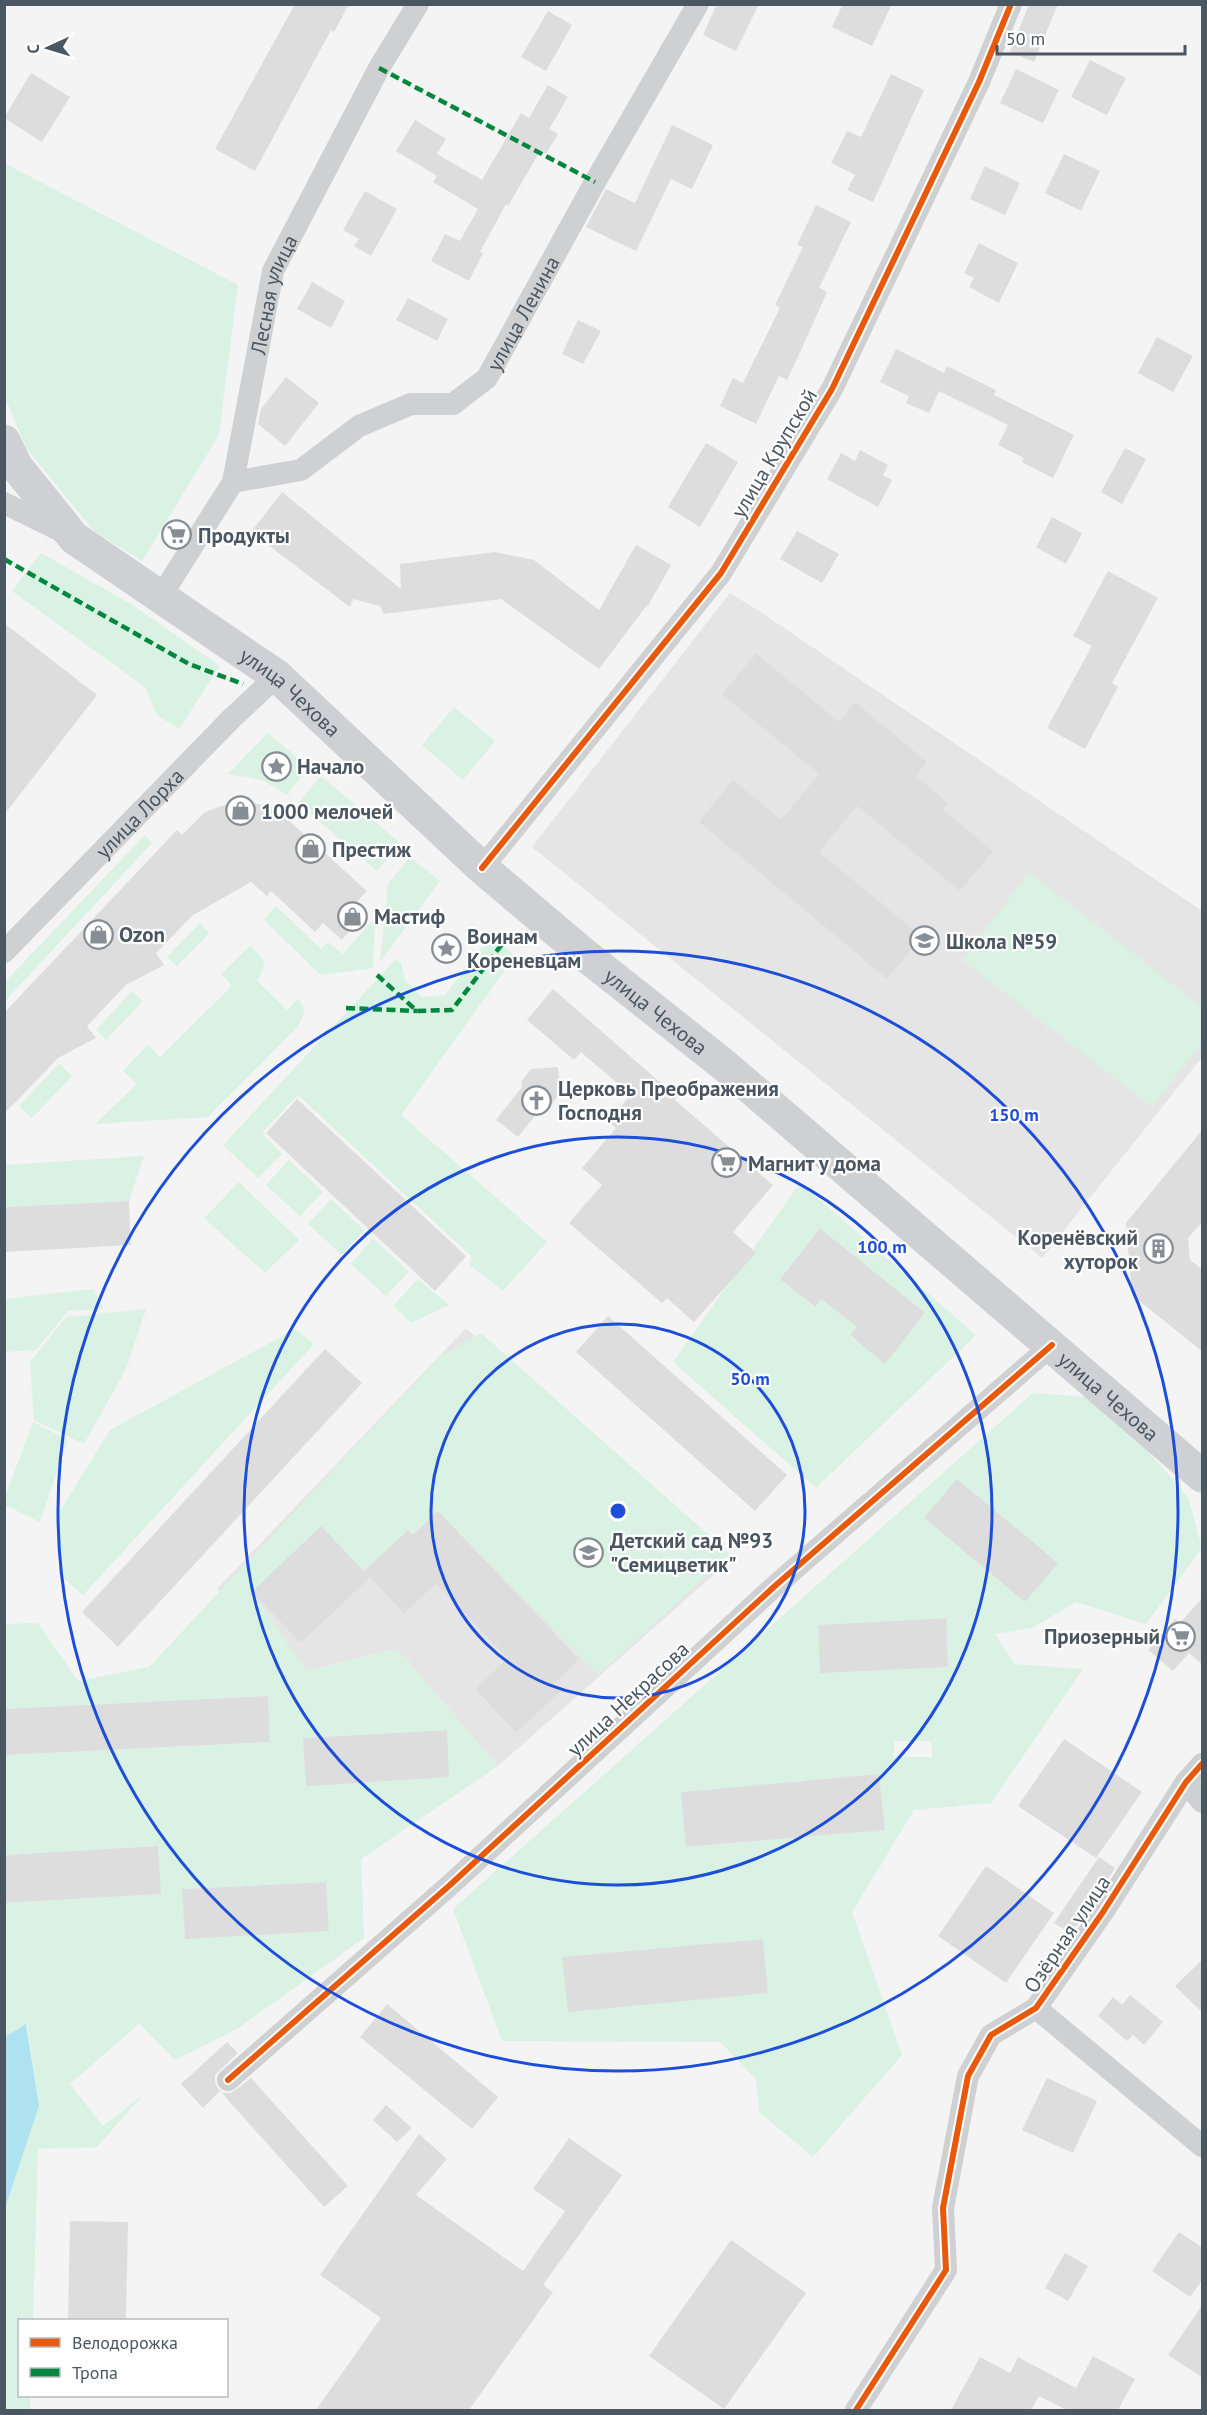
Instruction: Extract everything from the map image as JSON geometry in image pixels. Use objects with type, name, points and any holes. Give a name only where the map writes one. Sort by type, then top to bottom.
[{"type":"main road","name":"улица Чехова","points":[[8,465],[74,538],[277,676],[482,868],[585,955],[724,1065],[1203,1476]]},
{"type":"street","name":"Лесная улица","points":[[161,596],[233,482],[273,271],[379,68],[418,4]]},
{"type":"street","name":"улица Ленина","points":[[233,482],[301,470],[359,426],[411,404],[453,404],[487,378],[595,182],[698,4]]},
{"type":"street","name":"улица Крупской","points":[[482,868],[721,573],[832,389],[979,82],[1011,4]]},
{"type":"street","points":[[4,503],[74,538]]},
{"type":"street","name":"улица Лорха","points":[[4,952],[232,718],[277,676]]},
{"type":"street","name":"улица Некрасова","points":[[228,2080],[450,1885],[776,1585],[1052,1345]]},
{"type":"street","name":"Озёрная улица","points":[[856,2410],[946,2270],[943,2208],[968,2076],[992,2035],[1036,2008],[1103,1912],[1186,1782],[1203,1764]]},
{"type":"street","points":[[1186,1782],[1203,1802]]},
{"type":"street","points":[[1036,2008],[1203,2146]]},
{"type":"shaded area","name":"Школа №59","points":[[730,593],[1202,911],[1202,1057],[1042,1258],[532,847]]},
{"type":"shaded area","name":"Детский сад №93 \"Семицветик\"","points":[[466,1328],[519,1375],[719,1570],[498,1766],[397,1649],[307,1671],[217,1589]],"holes":[[[438,1511],[579,1659],[554,1684],[560,1690],[516,1733],[475,1689],[507,1658],[436,1584],[404,1614],[370,1578],[301,1643],[253,1592],[321,1526],[364,1571],[408,1530],[413,1535]]]},
{"type":"green space","points":[[4,163],[238,285],[219,435],[142,561],[95,532],[26,448],[5,397]]},
{"type":"green space","points":[[41,553],[131,604],[220,666],[179,729],[157,715],[145,687],[12,591]]},
{"type":"green space","points":[[454,707],[495,741],[463,780],[422,745]]},
{"type":"green space","points":[[268,733],[309,767],[287,795],[262,780],[228,774]]},
{"type":"green space","points":[[321,776],[400,843],[377,871],[298,803]]},
{"type":"green space","points":[[145,835],[152,843],[5,1001],[5,982]]},
{"type":"green space","points":[[410,857],[440,881],[380,962],[388,884]]},
{"type":"green space","points":[[1029,872],[1202,1007],[1202,1042],[1152,1107],[962,960]]},
{"type":"green space","points":[[276,906],[321,949],[328,942],[343,954],[375,918],[373,968],[321,975],[264,920]]},
{"type":"green space","points":[[200,923],[209,933],[177,966],[167,957]]},
{"type":"green space","points":[[491,936],[515,956],[401,1115],[547,1242],[503,1291],[470,1265],[471,1256],[298,1095],[262,1133],[282,1154],[258,1178],[223,1145],[396,959],[401,963],[405,980],[422,997],[445,995]]},
{"type":"green space","points":[[250,946],[264,962],[257,981],[287,1010],[298,999],[303,1005],[304,1011],[299,1025],[208,1117],[95,1124],[137,1084],[123,1071],[148,1045],[160,1057],[232,986],[221,974]]},
{"type":"green space","points":[[132,991],[143,1001],[106,1040],[96,1030]]},
{"type":"green space","points":[[59,1064],[72,1076],[32,1118],[19,1106]]},
{"type":"green space","points":[[144,1156],[129,1201],[5,1207],[5,1165]]},
{"type":"green space","points":[[289,1160],[323,1192],[300,1216],[266,1185]]},
{"type":"green space","points":[[239,1182],[299,1240],[265,1273],[204,1218]]},
{"type":"green space","points":[[800,1183],[976,1335],[816,1488],[673,1362]],"holes":[[[820,1228],[925,1314],[885,1363],[850,1336],[857,1327],[821,1299],[814,1307],[780,1278]]]},
{"type":"green space","points":[[331,1199],[364,1230],[342,1255],[308,1224]]},
{"type":"green space","points":[[373,1238],[409,1272],[386,1296],[351,1264]]},
{"type":"green space","points":[[418,1279],[449,1305],[411,1323],[393,1306]]},
{"type":"green space","points":[[93,1289],[104,1309],[68,1311],[36,1350],[5,1352],[5,1299]]},
{"type":"green space","points":[[146,1309],[126,1369],[84,1444],[34,1420],[30,1362],[66,1317]]},
{"type":"green space","points":[[295,1329],[314,1344],[83,1595],[59,1574],[60,1511],[110,1430]]},
{"type":"green space","points":[[481,1333],[730,1554],[598,1675],[438,1511],[413,1535],[408,1530],[364,1571],[321,1526],[252,1592],[307,1671],[397,1649],[498,1766],[361,1859],[364,1938],[237,2029],[175,2060],[139,2024],[70,2084],[103,2126],[144,2094],[97,2147],[38,2149],[33,2319],[18,2319],[18,2397],[30,2397],[30,2410],[5,2410],[5,2208],[39,2106],[27,2024],[5,2037],[5,1903],[160,1894],[158,1846],[5,1855],[4,1755],[270,1742],[267,1696],[5,1709],[5,1624],[38,1623],[78,1681],[149,1667],[439,1357]],"holes":[[[446,1730],[449,1777],[304,1738]],[[326,1882],[329,1931],[185,1938],[182,1889]]]},
{"type":"green space","points":[[1033,1393],[1101,1398],[1188,1497],[1202,1548],[1146,1624],[1076,1602],[1032,1628],[995,1634],[1014,1664],[1083,1669],[991,1803],[914,1810],[852,1912],[902,2055],[813,2157],[759,2112],[756,2079],[720,2042],[502,2041],[453,1909]],"holes":[[[925,1519],[1057,1563],[1025,1602]],[[945,1618],[820,1673],[818,1625]],[[894,1741],[931,1741],[932,1757],[894,1757]],[[879,1774],[885,1830],[687,1847],[681,1792]],[[763,1939],[768,1993],[568,2011],[563,1957]]]},
{"type":"green space","points":[[33,1422],[68,1440],[40,1522],[5,1505],[5,1497]]},
{"type":"water","points":[[26,2024],[39,2106],[5,2208],[5,2037]]},
{"type":"building","points":[[295,4],[349,4],[334,32],[331,30],[255,171],[215,149]]},
{"type":"building","points":[[717,4],[759,4],[736,51],[703,35]]},
{"type":"building","points":[[843,4],[892,4],[872,46],[832,27]]},
{"type":"building","points":[[1029,4],[1058,4],[1034,62],[1010,52]]},
{"type":"building","points":[[548,11],[572,25],[546,71],[521,57]]},
{"type":"building","points":[[1090,60],[1126,78],[1107,115],[1071,97]]},
{"type":"building","points":[[1016,69],[1059,90],[1043,123],[1000,103]]},
{"type":"building","points":[[31,73],[70,97],[42,142],[4,118]]},
{"type":"building","points":[[891,74],[924,90],[873,202],[847,190],[855,175],[831,163],[847,131],[861,137]]},
{"type":"building","points":[[548,85],[568,97],[549,129],[558,134],[546,154],[540,151],[508,206],[506,204],[480,252],[483,253],[469,281],[431,261],[445,234],[460,241],[478,209],[433,182],[437,176],[396,151],[415,120],[446,139],[437,154],[482,180],[521,113],[529,118]]},
{"type":"building","points":[[672,125],[713,145],[692,189],[671,179],[636,251],[586,227],[606,189],[635,203]]},
{"type":"building","points":[[1064,154],[1100,171],[1081,211],[1045,193]]},
{"type":"building","points":[[985,166],[1020,183],[1005,215],[970,199]]},
{"type":"building","points":[[365,191],[397,209],[371,256],[354,246],[359,239],[343,230]]},
{"type":"building","points":[[816,205],[851,222],[819,288],[827,292],[787,380],[779,376],[756,424],[720,406],[733,378],[743,383],[780,308],[775,305],[803,247],[797,245]]},
{"type":"building","points":[[979,243],[1018,263],[999,303],[969,287],[974,278],[964,273]]},
{"type":"building","points":[[312,282],[345,301],[331,328],[297,309]]},
{"type":"building","points":[[408,298],[448,319],[437,341],[396,320]]},
{"type":"building","points":[[578,320],[601,331],[583,364],[562,354]]},
{"type":"building","points":[[1157,337],[1193,356],[1173,392],[1138,373]]},
{"type":"building","points":[[896,349],[944,373],[947,366],[996,390],[994,395],[1074,435],[1053,478],[1022,462],[1024,458],[998,445],[1008,425],[939,391],[929,413],[906,403],[909,396],[880,382]]},
{"type":"building","points":[[286,377],[319,403],[285,446],[258,424],[261,409]]},
{"type":"building","points":[[706,443],[738,462],[700,527],[668,507]]},
{"type":"building","points":[[1125,448],[1146,459],[1122,504],[1101,492]]},
{"type":"building","points":[[860,450],[888,465],[883,475],[892,480],[878,507],[827,479],[841,453],[855,461]]},
{"type":"building","points":[[282,492],[401,589],[400,564],[495,552],[534,560],[599,610],[636,545],[671,565],[648,606],[599,669],[501,599],[384,614],[380,606],[353,599],[350,607],[251,532]]},
{"type":"building","points":[[1052,517],[1082,533],[1066,564],[1036,547]]},
{"type":"building","points":[[797,531],[839,554],[822,583],[780,559]]},
{"type":"building","points":[[1108,571],[1158,598],[1112,683],[1118,687],[1085,749],[1047,728],[1092,646],[1073,636]]},
{"type":"building","points":[[4,623],[97,695],[4,815]]},
{"type":"building","points":[[756,653],[839,722],[855,702],[927,762],[916,776],[948,803],[942,809],[993,851],[960,891],[857,806],[819,852],[922,937],[887,979],[699,822],[733,780],[781,820],[819,774],[722,694]]},
{"type":"building","points":[[230,803],[253,807],[254,803],[275,808],[367,891],[351,908],[361,917],[342,940],[323,923],[315,932],[271,891],[267,896],[251,882],[193,915],[156,953],[164,965],[126,985],[87,1026],[96,1038],[58,1058],[4,1114],[4,1013],[177,830],[182,835],[205,812]]},
{"type":"building","points":[[553,989],[677,1097],[675,1100],[773,1185],[733,1232],[756,1253],[694,1322],[667,1298],[662,1303],[569,1223],[602,1185],[582,1168],[616,1128],[608,1121],[631,1095],[581,1052],[574,1060],[527,1020]]},
{"type":"building","name":"Церковь Преображения Господня","points":[[558,1067],[560,1093],[551,1105],[543,1106],[518,1137],[496,1120],[522,1087],[521,1082],[531,1069]]},
{"type":"building","points":[[297,1099],[466,1256],[435,1291],[266,1133]]},
{"type":"building","name":"Коренёвский хуторок","points":[[1203,1129],[1203,1221],[1188,1238],[1190,1260],[1203,1270],[1203,1352],[1132,1295],[1126,1223]]},
{"type":"building","points":[[129,1201],[131,1245],[4,1252],[4,1207]]},
{"type":"building","points":[[820,1228],[925,1313],[885,1364],[850,1335],[857,1327],[821,1299],[815,1307],[780,1279]]},
{"type":"building","points":[[608,1316],[787,1475],[755,1511],[576,1352]]},
{"type":"building","points":[[325,1349],[362,1383],[118,1647],[82,1612]]},
{"type":"building","points":[[957,1479],[1058,1563],[1025,1602],[924,1518]]},
{"type":"building","points":[[438,1511],[579,1659],[554,1684],[561,1691],[516,1733],[475,1689],[507,1658],[436,1584],[404,1614],[370,1578],[301,1643],[252,1592],[321,1526],[364,1571],[408,1530],[413,1535]]},
{"type":"building","name":"Приозерный","points":[[1203,1597],[1203,1665],[1189,1653],[1173,1671],[1148,1650],[1175,1619],[1180,1623]]},
{"type":"building","points":[[946,1618],[948,1667],[820,1673],[818,1625]]},
{"type":"building","points":[[268,1696],[270,1742],[4,1755],[4,1709]]},
{"type":"building","points":[[447,1730],[449,1777],[306,1786],[303,1738]]},
{"type":"building","points":[[1064,1739],[1142,1792],[1096,1858],[1018,1806]]},
{"type":"building","points":[[879,1774],[885,1830],[686,1847],[681,1792]]},
{"type":"building","points":[[158,1846],[161,1894],[4,1903],[4,1855]]},
{"type":"building","points":[[1099,1857],[1115,1868],[1071,1934],[1054,1923]]},
{"type":"building","points":[[986,1866],[1054,1913],[1006,1983],[938,1936]]},
{"type":"building","points":[[326,1882],[329,1931],[185,1939],[182,1889]]},
{"type":"building","points":[[763,1939],[768,1993],[568,2012],[562,1957]]},
{"type":"building","points":[[1203,1959],[1203,2013],[1175,1986]]},
{"type":"building","points":[[1130,1995],[1163,2022],[1144,2045],[1133,2035],[1127,2041],[1098,2016],[1113,1997],[1122,2005]]},
{"type":"building","points":[[387,2004],[498,2097],[472,2129],[360,2037]]},
{"type":"building","points":[[227,2042],[238,2053],[215,2075],[218,2088],[223,2093],[231,2093],[251,2078],[348,2186],[324,2207],[220,2091],[203,2108],[181,2084]]},
{"type":"building","points":[[1047,2078],[1097,2101],[1073,2153],[1022,2130]]},
{"type":"building","points":[[386,2105],[412,2128],[397,2142],[373,2120]]},
{"type":"building","points":[[419,2134],[447,2159],[416,2195],[523,2271],[565,2211],[533,2189],[569,2138],[622,2175],[543,2285],[553,2292],[469,2410],[316,2410],[381,2318],[320,2275]]},
{"type":"building","points":[[70,2221],[128,2222],[126,2319],[68,2319]]},
{"type":"building","points":[[1179,2232],[1203,2248],[1203,2279],[1190,2297],[1152,2271]]},
{"type":"building","points":[[731,2240],[806,2293],[724,2409],[649,2356]]},
{"type":"building","points":[[1065,2253],[1088,2266],[1068,2301],[1045,2288]]},
{"type":"building","points":[[1203,2304],[1203,2378],[1168,2355]]},
{"type":"building","points":[[1093,2356],[1135,2379],[1118,2410],[1067,2410],[1039,2396],[1031,2410],[951,2410],[980,2357],[1010,2373],[1018,2357],[1076,2388]]},
{"type":"marked path","points":[[379,68],[595,182]]},
{"type":"marked path","points":[[4,559],[189,664],[243,684]]},
{"type":"marked path","points":[[377,975],[417,1011],[452,1010],[512,931]]},
{"type":"marked path","points":[[346,1008],[417,1011]]},
{"type":"cycle path","points":[[482,868],[721,573],[832,389],[979,82],[1011,4]]},
{"type":"cycle path","points":[[228,2080],[450,1885],[776,1585],[1052,1345]]},
{"type":"cycle path","points":[[856,2410],[946,2270],[943,2208],[968,2076],[991,2035],[1036,2008],[1103,1912],[1186,1782],[1202,1764]]},
{"type":"place","name":"Продукты","points":[[177,535]]},
{"type":"place","name":"Начало","points":[[276,766]]},
{"type":"place","name":"1000 мелочей","points":[[240,811]]},
{"type":"place","name":"Престиж","points":[[311,849]]},
{"type":"place","name":"Мастиф","points":[[353,916]]},
{"type":"place","name":"Ozon","points":[[98,934]]},
{"type":"place","name":"Школа №59","points":[[925,941]]},
{"type":"place","name":"Воинам Кореневцам","points":[[446,948]]},
{"type":"place","name":"Церковь Преображения Господня","points":[[537,1100]]},
{"type":"place","name":"Магнит у дома","points":[[727,1163]]},
{"type":"place","name":"Коренёвский хуторок","points":[[1159,1249]]},
{"type":"place","name":"Детский сад №93 \"Семицветик\"","points":[[589,1552]]},
{"type":"place","name":"Приозерный","points":[[1181,1636]]}]
